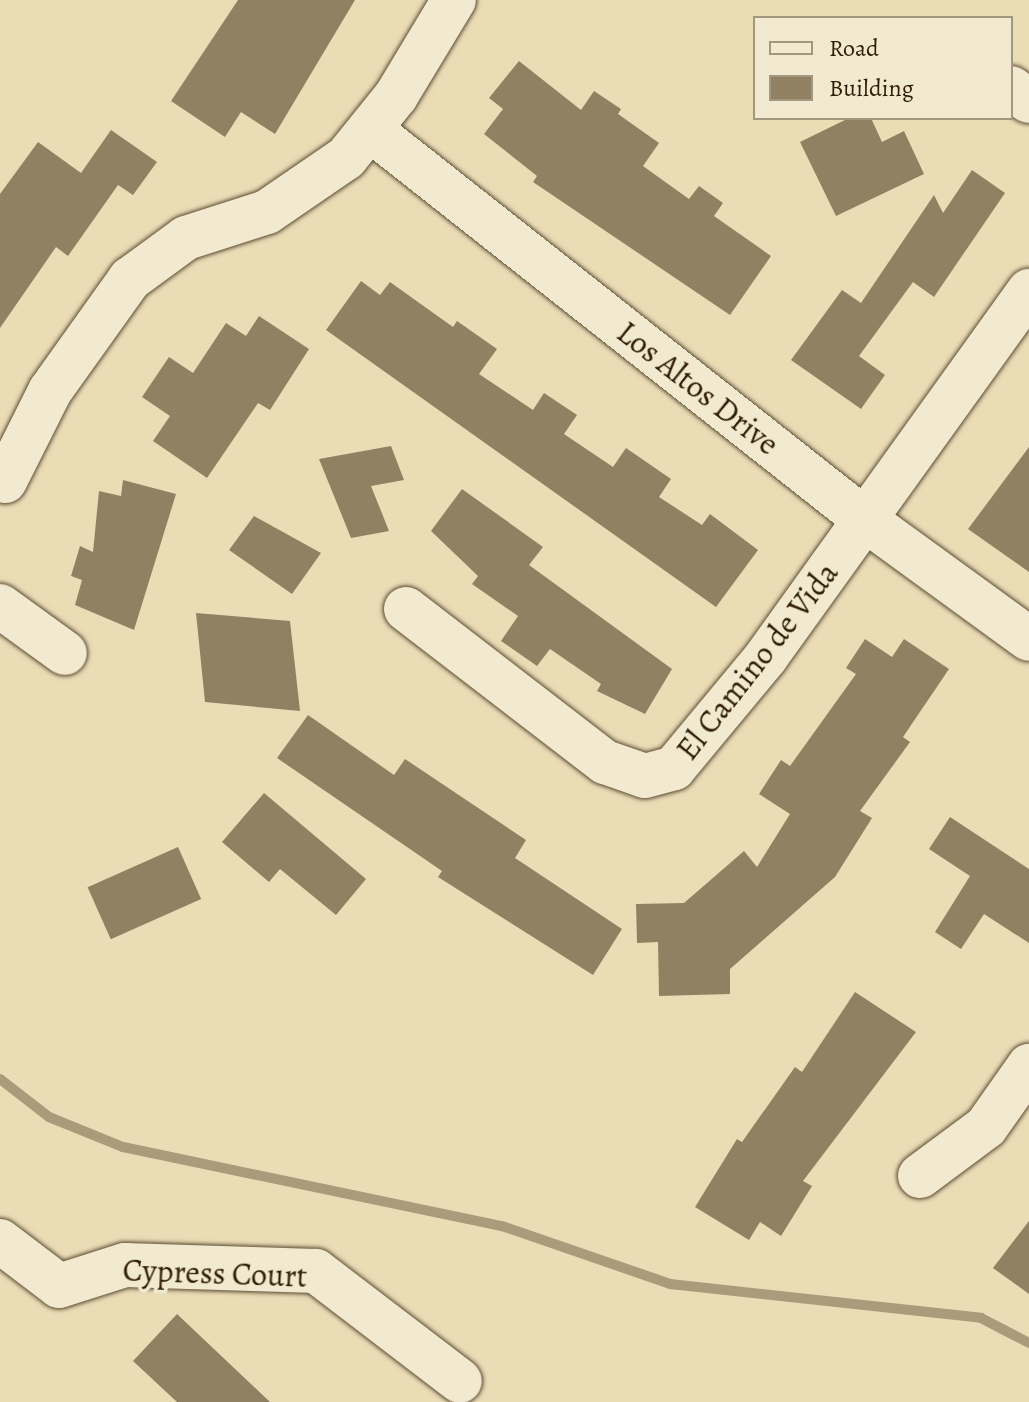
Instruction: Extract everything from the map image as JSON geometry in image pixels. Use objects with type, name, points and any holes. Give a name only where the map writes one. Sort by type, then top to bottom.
[{"type":"street","points":[[5,481],[50,391],[130,279],[186,238],[305,190],[372,131],[454,0]]},
{"type":"street","name":"Los Altos Drive","points":[[372,131],[864,519],[1029,639]]},
{"type":"street","name":"El Camino de Vida","points":[[406,609],[605,762],[659,775],[696,749],[1029,291]]},
{"type":"street","points":[[0,606],[65,653]]},
{"type":"street","points":[[920,1176],[986,1127],[1029,1066]]},
{"type":"street","name":"Cypress Court","points":[[0,1241],[59,1286],[125,1265],[316,1271],[460,1381]]},
{"type":"building","points":[[238,0],[355,0],[275,134],[241,112],[225,137],[171,101]]},
{"type":"building","points":[[519,61],[581,110],[594,91],[621,109],[618,114],[659,143],[643,166],[689,199],[699,186],[723,203],[714,216],[771,256],[730,315],[533,182],[537,176],[484,134],[503,109],[489,98]]},
{"type":"building","points":[[845,120],[872,120],[882,142],[904,131],[924,174],[836,216],[800,142]]},
{"type":"building","points":[[111,130],[157,162],[133,195],[118,185],[68,256],[56,247],[0,328],[0,194],[38,142],[81,173]]},
{"type":"building","points":[[972,170],[1005,193],[934,297],[913,282],[859,356],[885,375],[861,409],[791,360],[842,290],[861,303],[934,195],[943,213]]},
{"type":"building","points":[[361,281],[380,295],[390,282],[453,327],[457,321],[497,349],[479,374],[533,410],[544,393],[577,415],[564,434],[613,467],[626,448],[671,479],[659,497],[702,525],[710,514],[758,550],[716,607],[326,330]]},
{"type":"building","points":[[259,316],[309,349],[270,410],[258,403],[207,478],[153,441],[170,416],[142,397],[169,357],[193,373],[226,323],[246,336]]},
{"type":"building","points":[[391,446],[404,480],[371,486],[389,531],[351,538],[319,459]]},
{"type":"building","points":[[1029,447],[1029,572],[968,529]]},
{"type":"building","points":[[123,480],[176,494],[134,630],[75,605],[82,580],[71,576],[80,546],[93,552],[99,491],[121,496]]},
{"type":"building","points":[[462,489],[543,547],[529,565],[672,669],[645,714],[597,691],[601,684],[550,649],[537,666],[501,641],[518,616],[472,584],[478,576],[431,531]]},
{"type":"building","points":[[254,516],[321,553],[292,594],[229,550]]},
{"type":"building","points":[[196,613],[290,621],[300,711],[205,702]]},
{"type":"building","points":[[865,639],[892,657],[904,639],[949,669],[903,737],[910,742],[860,811],[872,818],[835,877],[730,969],[730,994],[659,996],[658,942],[637,943],[636,904],[684,903],[744,851],[757,867],[790,814],[759,794],[781,760],[790,766],[856,674],[846,668]]},
{"type":"building","points":[[308,715],[394,775],[405,759],[526,840],[515,858],[622,929],[593,975],[438,877],[442,871],[277,758]]},
{"type":"building","points":[[264,793],[366,879],[336,915],[280,869],[269,882],[222,842]]},
{"type":"building","points":[[950,817],[1029,869],[1029,943],[984,914],[961,949],[935,932],[970,876],[929,849]]},
{"type":"building","points":[[178,847],[201,899],[111,939],[88,887]]},
{"type":"building","points":[[855,992],[916,1032],[803,1181],[812,1186],[781,1236],[760,1222],[749,1240],[695,1207],[737,1139],[742,1142],[795,1067],[802,1072]]},
{"type":"building","points":[[1029,1221],[1029,1294],[993,1268]]},
{"type":"building","points":[[177,1314],[270,1402],[177,1402],[133,1361]]},
{"type":"waterway","points":[[0,1079],[49,1117],[123,1147],[502,1226],[670,1284],[981,1318],[1029,1343]]}]
